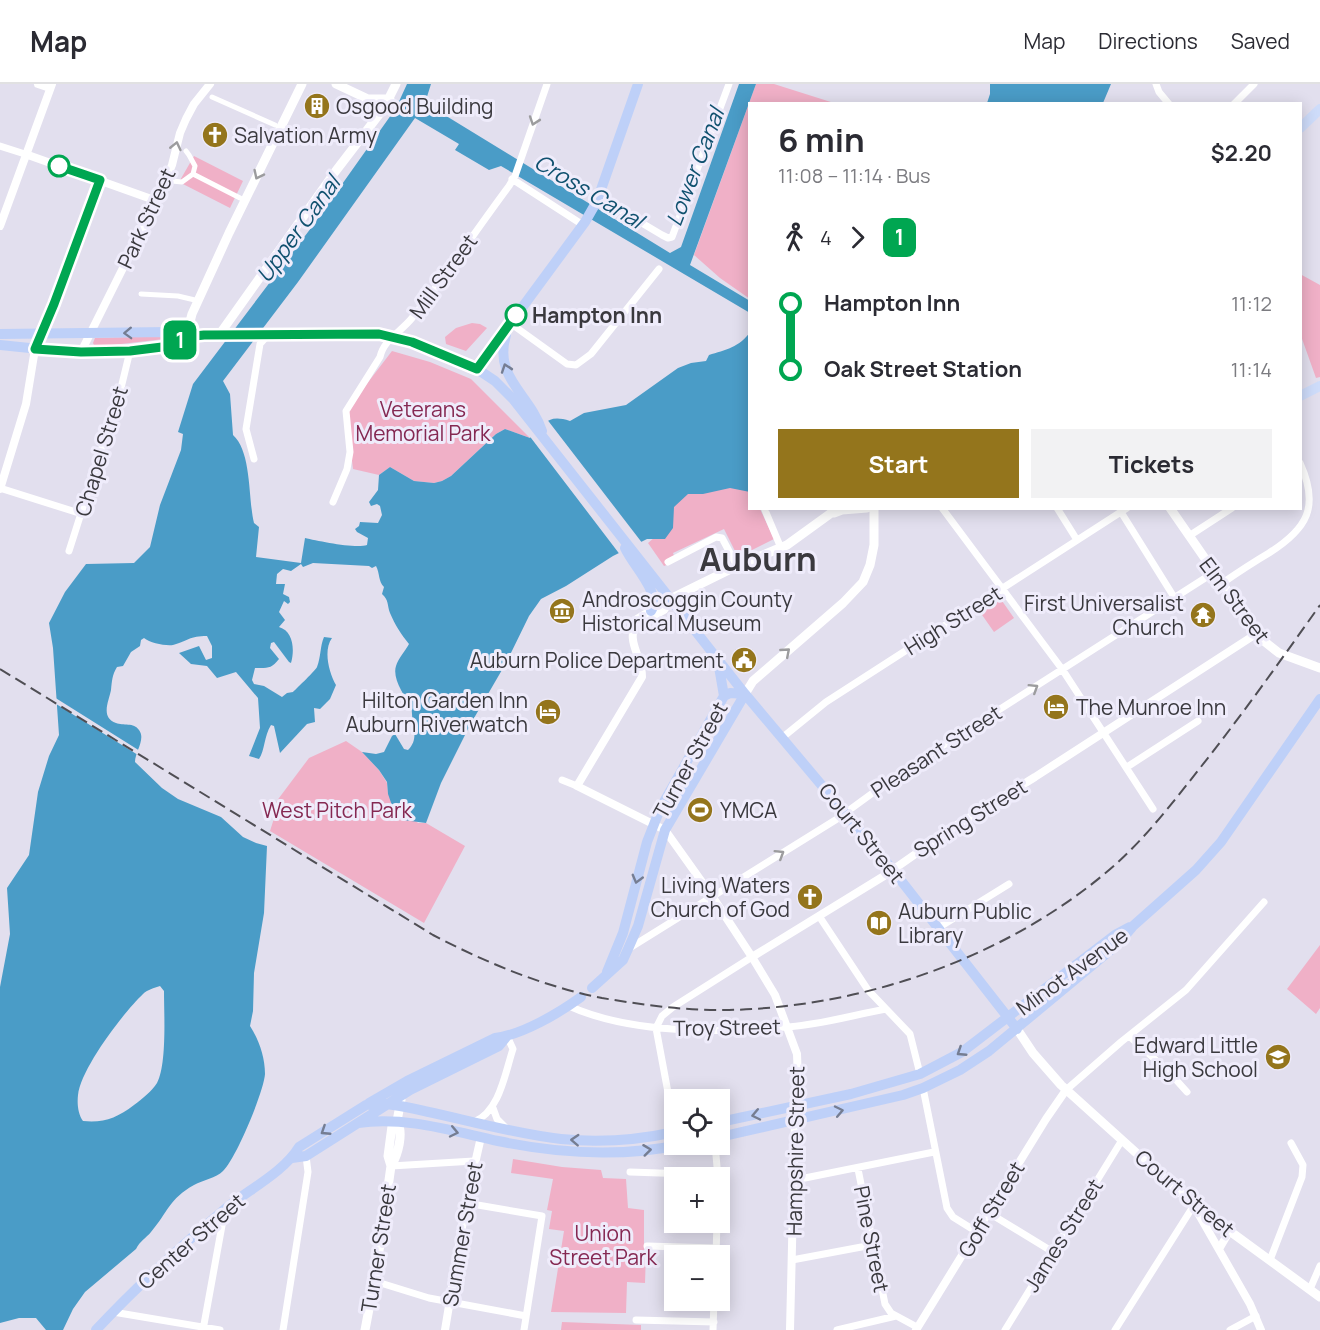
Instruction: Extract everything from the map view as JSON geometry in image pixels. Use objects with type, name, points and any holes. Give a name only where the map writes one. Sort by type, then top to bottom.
[{"type":"highway","points":[[477,369],[584,223],[598,199],[638,84]]},
{"type":"highway","points":[[510,323],[503,346],[503,363],[509,379],[527,410]]},
{"type":"highway","points":[[0,334],[169,332],[186,337],[367,333],[394,336],[477,369],[495,381],[527,410]]},
{"type":"highway","points":[[0,345],[81,352],[130,351],[170,346],[186,337]]},
{"type":"highway","name":"Court Street","points":[[527,410],[546,440],[618,532],[638,563],[672,598],[745,693],[892,869],[1017,1029]]},
{"type":"highway","points":[[638,563],[654,596],[655,602],[651,610]]},
{"type":"highway","points":[[717,657],[724,696]]},
{"type":"highway","name":"Turner Street","points":[[605,975],[623,933],[653,826],[660,809],[724,696],[730,693],[745,693]]},
{"type":"highway","name":"Turner Street","points":[[592,988],[623,960],[638,926],[665,830],[745,693]]},
{"type":"highway","points":[[1133,926],[1196,870],[1221,842],[1320,699]]},
{"type":"highway","name":"Minot Avenue","points":[[730,1120],[851,1094],[920,1074],[962,1052],[1115,935],[1133,926]]},
{"type":"highway","name":"Minot Avenue","points":[[730,1135],[869,1104],[922,1089],[960,1070],[1017,1029],[1098,962],[1133,926]]},
{"type":"highway","points":[[361,1108],[495,1038],[507,1036],[569,1006],[581,997]]},
{"type":"highway","points":[[401,1100],[498,1046],[507,1036]]},
{"type":"highway","name":"Center Street","points":[[96,1330],[168,1258],[225,1209],[292,1158],[299,1147],[361,1108],[401,1100],[473,1122],[563,1139],[594,1141],[640,1138],[664,1133]]},
{"type":"highway","points":[[358,1123],[388,1104]]},
{"type":"highway","name":"Center Street","points":[[292,1158],[306,1156],[358,1123],[397,1121],[531,1148],[588,1154],[615,1154],[664,1147]]},
{"type":"main road","points":[[186,337],[192,314],[229,233],[302,84]]},
{"type":"main road","points":[[336,84],[368,99],[390,99]]},
{"type":"main road","points":[[224,335],[275,253],[390,99],[396,84]]},
{"type":"main road","points":[[1302,126],[1320,109]]},
{"type":"main road","points":[[1302,395],[1320,386]]},
{"type":"main road","points":[[745,693],[753,681],[843,603],[863,582],[870,565],[874,545],[874,510]]},
{"type":"main road","name":"Elm Street","points":[[1171,510],[1256,634],[1279,653],[1320,668]]},
{"type":"main road","points":[[672,598],[737,566],[781,548],[835,511]]},
{"type":"main road","name":"Court Street","points":[[1017,1029],[1033,1053],[1066,1089],[1194,1205],[1320,1297]]},
{"type":"main road","name":"Turner Street","points":[[365,1330],[391,1166],[396,1158],[400,1133],[397,1121],[405,1083]]},
{"type":"street","points":[[0,226],[51,86],[38,84]]},
{"type":"street","name":"Park Street","points":[[81,352],[157,201],[172,165],[180,133],[194,104],[210,84]]},
{"type":"street","name":"Mill Street","points":[[333,502],[347,469],[350,452],[346,411],[381,357],[382,349],[387,341],[413,316],[514,178],[548,84]]},
{"type":"street","points":[[598,199],[671,238],[702,161],[729,84]]},
{"type":"street","points":[[1156,84],[1167,102]]},
{"type":"street","points":[[1236,102],[1254,84]]},
{"type":"street","points":[[212,97],[275,125]]},
{"type":"street","points":[[0,146],[157,201]]},
{"type":"street","points":[[172,181],[182,182],[193,174],[195,166],[186,152]]},
{"type":"street","points":[[193,174],[240,198]]},
{"type":"street","points":[[514,178],[584,223]]},
{"type":"street","points":[[82,514],[0,488],[26,404],[35,349],[43,334],[100,180]]},
{"type":"street","points":[[510,323],[570,366],[576,365],[590,355],[659,269]]},
{"type":"street","points":[[141,294],[178,296],[199,301]]},
{"type":"street","points":[[254,459],[246,429],[260,344],[265,335]]},
{"type":"street","name":"Chapel Street","points":[[69,551],[121,388],[130,351]]},
{"type":"street","points":[[1221,584],[1303,530],[1314,516],[1318,496],[1310,473],[1302,465]]},
{"type":"street","points":[[766,510],[781,548]]},
{"type":"street","points":[[944,510],[1062,669],[1153,808]]},
{"type":"street","points":[[1058,510],[1077,540]]},
{"type":"street","points":[[1124,510],[1174,597]]},
{"type":"street","name":"High Street","points":[[783,737],[826,702],[1124,510]]},
{"type":"street","points":[[1189,536],[1229,510]]},
{"type":"street","points":[[668,562],[716,537],[722,538],[737,566]]},
{"type":"street","name":"Pleasant Street","points":[[628,949],[837,819],[900,773],[1213,573]]},
{"type":"street","points":[[577,786],[642,677],[641,664],[632,638],[634,624],[637,619],[672,598]]},
{"type":"street","points":[[634,624],[640,624],[664,609],[672,598]]},
{"type":"street","name":"Spring Street","points":[[656,1028],[662,1016],[673,1007],[884,876],[957,825],[1256,634]]},
{"type":"street","points":[[1127,767],[1198,721]]},
{"type":"street","points":[[562,780],[665,830]]},
{"type":"street","name":"Hampshire Street","points":[[665,830],[712,896],[775,995],[796,1054],[799,1106],[795,1120],[790,1330]]},
{"type":"street","points":[[938,928],[1009,884]]},
{"type":"street","points":[[1066,1089],[1186,990],[1264,902]]},
{"type":"street","points":[[819,916],[868,990],[910,1034],[920,1074]]},
{"type":"street","name":"Troy Street","points":[[569,1006],[599,1017],[656,1028],[700,1030],[788,1027],[886,1009]]},
{"type":"street","points":[[656,1028],[667,1089]]},
{"type":"street","points":[[473,1122],[482,1119],[493,1108],[513,1049],[507,1036]]},
{"type":"street","points":[[1129,1036],[1169,1072],[1186,1092]]},
{"type":"street","points":[[922,1089],[948,1212],[952,1217],[977,1232]]},
{"type":"street","name":"Goff Street","points":[[917,1329],[1066,1089]]},
{"type":"street","points":[[493,1108],[498,1119],[508,1129]]},
{"type":"street","name":"Summer Street","points":[[446,1330],[466,1203],[481,1137]]},
{"type":"street","name":"James Street","points":[[1005,1330],[1122,1140]]},
{"type":"street","points":[[1270,1260],[1302,1177],[1303,1165],[1291,1143]]},
{"type":"street","points":[[795,1180],[934,1152]]},
{"type":"street","points":[[283,1330],[308,1172],[306,1156]]},
{"type":"street","points":[[391,1166],[474,1161]]},
{"type":"street","name":"Pine Street","points":[[858,1169],[885,1304],[896,1316],[917,1329]]},
{"type":"street","points":[[630,1172],[664,1174]]},
{"type":"street","points":[[466,1203],[542,1216],[524,1330]]},
{"type":"street","points":[[1114,1330],[1194,1205],[1256,1316],[1261,1330]]},
{"type":"street","points":[[204,1329],[225,1209]]},
{"type":"street","points":[[989,1213],[1053,1251]]},
{"type":"street","points":[[1219,1249],[1229,1232]]},
{"type":"street","points":[[792,1260],[872,1245]]},
{"type":"street","points":[[647,1246],[664,1247]]},
{"type":"street","points":[[1310,1289],[1320,1266]]},
{"type":"street","points":[[374,1281],[450,1302],[526,1316]]},
{"type":"street","points":[[636,1320],[713,1326],[714,1311]]},
{"type":"street","points":[[113,1312],[220,1330]]},
{"type":"street","points":[[837,1330],[896,1316]]},
{"type":"street","points":[[1230,1330],[1256,1316]]},
{"type":"green space","points":[[756,84],[774,84],[831,102],[749,102]]},
{"type":"green space","points":[[748,106],[748,298],[720,278],[694,255]]},
{"type":"green space","points":[[194,156],[243,181],[230,208],[179,182]]},
{"type":"green space","points":[[1302,275],[1320,285],[1320,377],[1316,378],[1302,339]]},
{"type":"green space","points":[[472,323],[487,328],[466,351],[446,344],[445,337],[456,328]]},
{"type":"green space","points":[[173,336],[173,338],[95,347],[93,343],[95,338]]},
{"type":"green space","name":"Veterans Memorial Park","points":[[392,351],[430,362],[471,379],[530,438],[505,429],[496,434],[451,476],[434,483],[414,481],[390,467],[379,475],[353,469],[346,411]]},
{"type":"green space","points":[[748,486],[748,510],[760,510],[774,539],[738,557],[724,529],[673,553],[676,561],[664,566],[648,543],[662,531],[670,507],[686,492],[709,492],[715,487]]},
{"type":"green space","points":[[1000,598],[1014,618],[994,632],[980,612]]},
{"type":"green space","name":"West Pitch Park","points":[[346,741],[362,752],[379,770],[387,783],[388,794],[418,823],[426,823],[465,846],[424,923],[270,831],[277,809],[276,802],[309,758]]},
{"type":"green space","points":[[1320,945],[1320,1008],[1316,1014],[1287,989]]},
{"type":"green space","name":"Union Street Park","points":[[513,1159],[562,1167],[601,1170],[603,1178],[626,1179],[628,1208],[644,1210],[644,1251],[646,1251],[645,1283],[627,1282],[626,1313],[551,1312],[564,1231],[549,1229],[552,1211],[547,1210],[553,1179],[511,1173]]},
{"type":"green space","points":[[562,1322],[641,1325],[641,1330],[561,1330]]},
{"type":"water","points":[[407,84],[431,84],[425,103],[670,253],[681,247],[739,84],[756,84],[690,265],[748,300],[748,312],[501,166],[489,170],[455,150],[459,144],[415,118],[298,282],[223,381],[230,394],[233,435],[239,443],[246,464],[254,523],[259,527],[256,557],[301,563],[305,538],[327,543],[367,545],[368,538],[355,529],[360,522],[378,523],[382,515],[380,506],[377,504],[371,506],[369,502],[378,490],[379,475],[390,467],[414,481],[434,483],[442,481],[451,476],[496,434],[505,429],[530,438],[543,424],[552,419],[570,421],[584,413],[626,405],[678,368],[706,361],[709,355],[737,345],[748,334],[748,492],[730,488],[703,494],[688,494],[674,507],[673,528],[665,539],[647,539],[613,556],[541,599],[529,616],[506,663],[470,725],[441,783],[426,823],[396,817],[388,794],[387,782],[362,752],[376,754],[384,752],[395,734],[404,749],[408,750],[414,740],[412,706],[400,687],[395,671],[398,661],[409,644],[390,613],[387,601],[382,594],[384,587],[376,566],[372,568],[313,563],[303,567],[301,564],[291,571],[283,569],[277,574],[276,584],[285,584],[283,594],[289,597],[290,602],[288,604],[284,601],[279,612],[285,620],[279,627],[287,632],[292,641],[291,663],[274,642],[271,643],[270,648],[279,659],[269,667],[255,668],[252,680],[254,684],[264,686],[282,697],[293,692],[317,667],[324,637],[332,638],[327,655],[336,685],[330,699],[320,709],[314,708],[315,722],[307,724],[280,753],[274,726],[271,725],[259,759],[249,756],[260,728],[258,698],[236,672],[217,678],[207,666],[191,664],[179,653],[199,646],[206,660],[212,658],[212,646],[207,636],[192,638],[173,645],[158,644],[144,638],[141,640],[140,646],[131,652],[123,666],[115,670],[107,708],[108,717],[111,720],[119,724],[134,726],[139,730],[141,741],[135,762],[162,788],[178,799],[221,817],[243,837],[267,846],[264,913],[254,973],[253,1011],[250,1026],[263,1055],[265,1074],[255,1109],[242,1140],[223,1171],[179,1195],[136,1249],[85,1292],[73,1309],[63,1330],[46,1330],[36,1318],[19,1318],[0,1323],[0,987],[10,934],[7,888],[29,855],[38,792],[49,756],[59,735],[49,623],[65,592],[86,564],[134,563],[150,547],[160,505],[181,450],[183,434],[178,432],[193,384],[311,228],[396,108]],"holes":[[[160,986],[164,991],[164,1052],[160,1075],[150,1092],[128,1110],[116,1116],[104,1120],[83,1121],[78,1109],[78,1095],[87,1070],[125,1014],[143,994]]]},
{"type":"water","points":[[990,84],[1111,84],[1103,102],[987,102]]},
{"type":"pier","points":[[546,418],[643,544],[621,556],[528,434]]},
{"type":"pier","points":[[54,697],[140,751],[138,755],[53,702]]},
{"type":"railway","points":[[0,669],[433,935],[474,955],[536,980],[602,998],[665,1007],[729,1010],[781,1007],[833,999],[884,987],[984,950],[1031,925],[1075,897],[1116,864],[1160,818],[1231,728],[1320,605]]},
{"type":"bus line","name":"1","points":[[59,166],[100,180],[43,334],[35,349],[81,352],[130,351],[170,346],[186,337],[204,335],[367,333],[394,336],[477,369],[516,315]]},
{"type":"place","name":"Osgood Building","points":[[317,106]]},
{"type":"place","name":"Salvation Army","points":[[215,135]]},
{"type":"place","name":"Hampton Inn","points":[[516,315]]},
{"type":"place","name":"Androscoggin County Historical Museum","points":[[562,611]]},
{"type":"place","name":"First Universalist Church","points":[[1203,615]]},
{"type":"place","name":"Auburn Police Department","points":[[744,660]]},
{"type":"place","name":"The Munroe Inn","points":[[1056,707]]},
{"type":"place","name":"Hilton Garden Inn Auburn Riverwatch","points":[[548,712]]},
{"type":"place","name":"YMCA","points":[[700,810]]},
{"type":"place","name":"Living Waters Church of God","points":[[810,897]]},
{"type":"place","name":"Auburn Public Library","points":[[879,923]]},
{"type":"place","name":"Edward Little High School","points":[[1278,1057]]},
{"type":"district","name":"Auburn","points":[[758,558]]},
{"type":"water label","name":"Lower Canal","points":[[695,167]]},
{"type":"water label","name":"Cross Canal","points":[[589,191]]},
{"type":"water label","name":"Upper Canal","points":[[298,229]]}]
